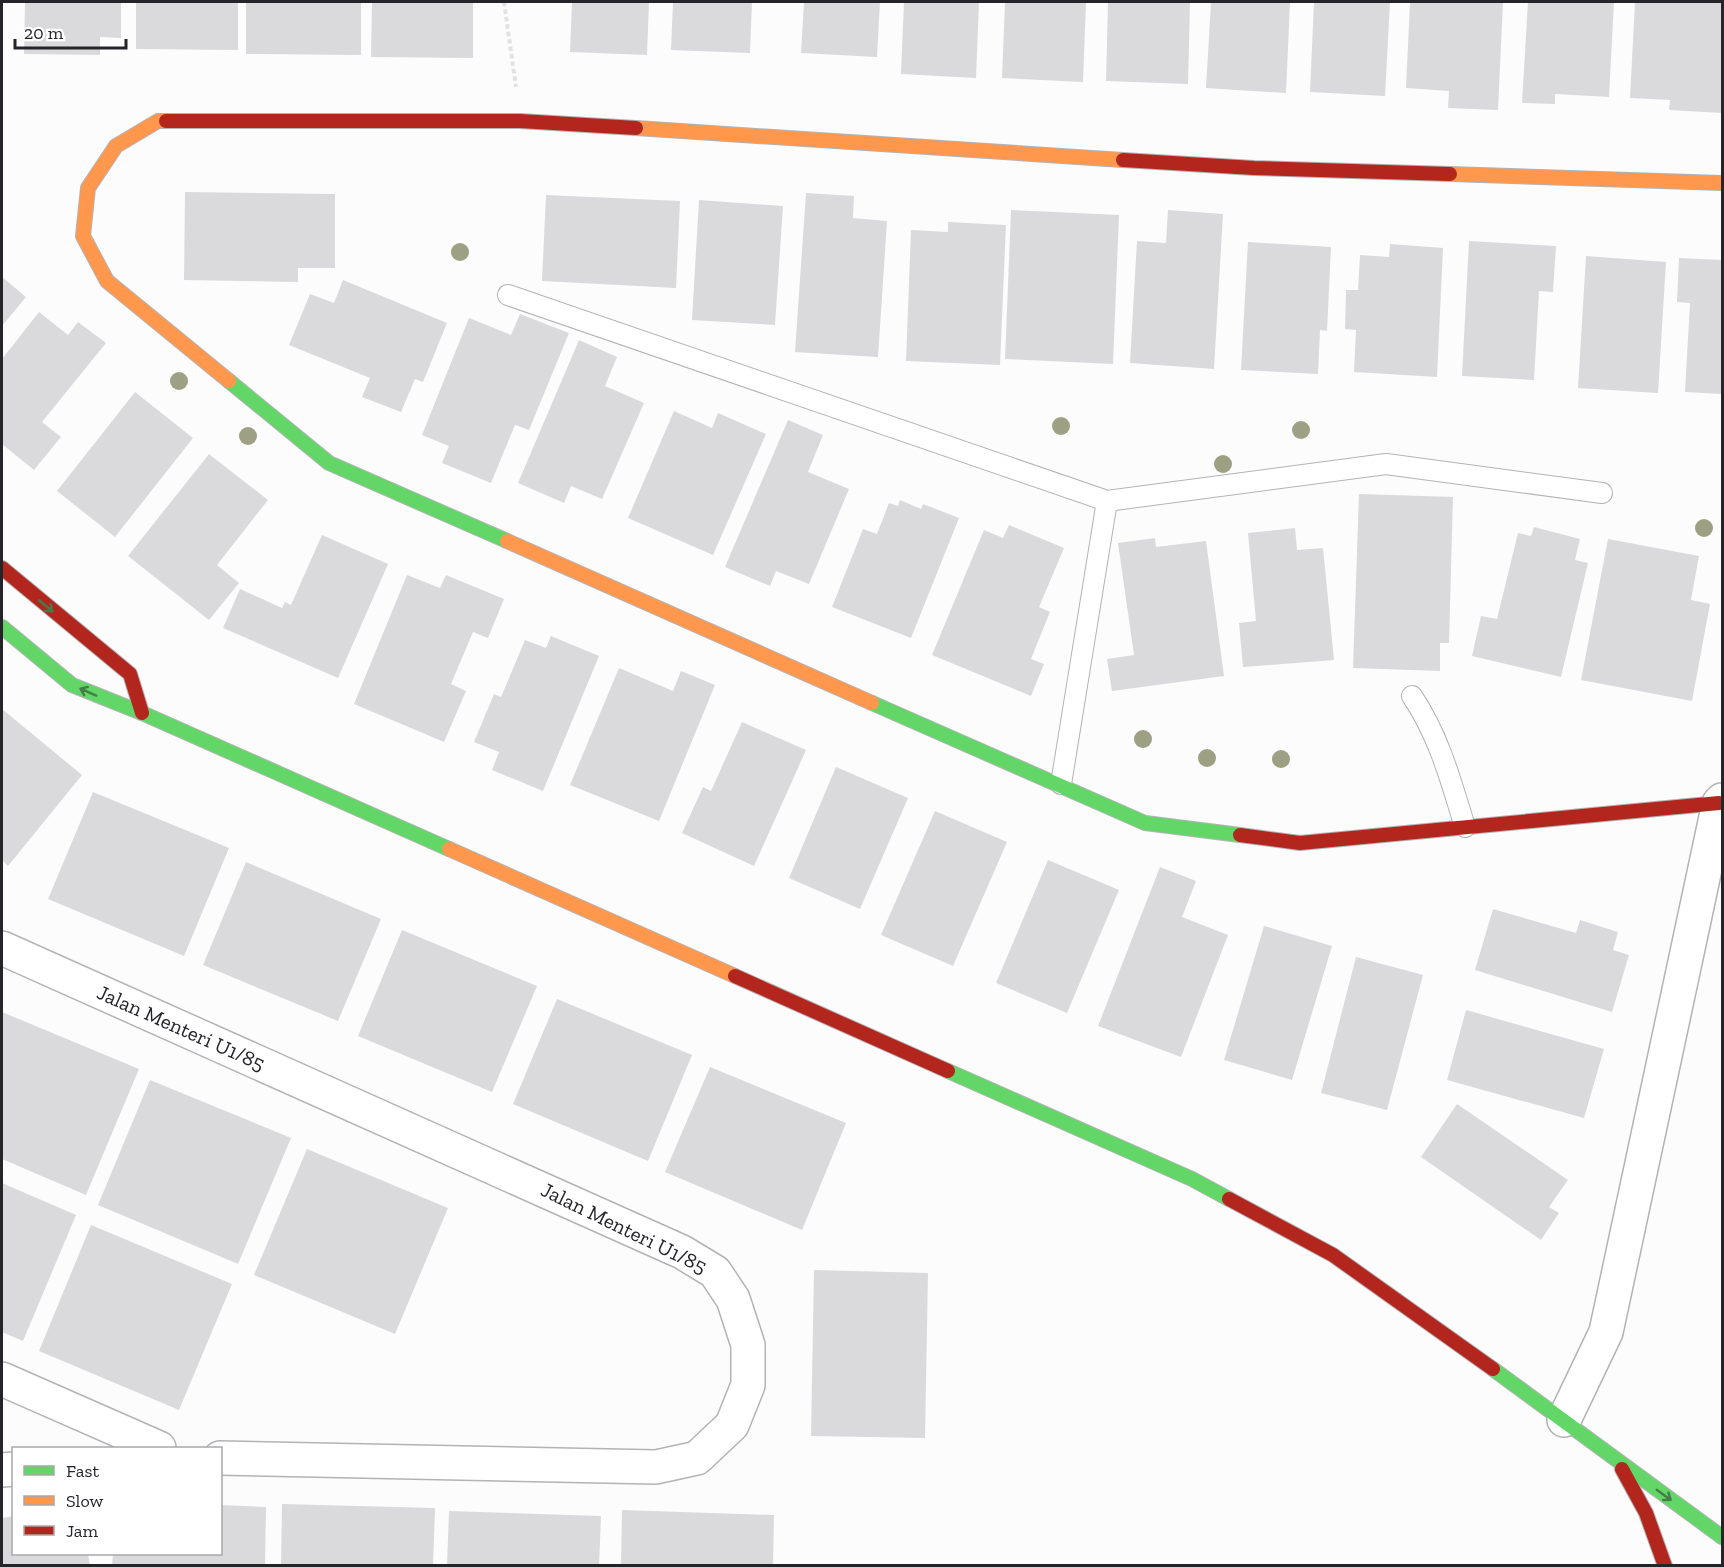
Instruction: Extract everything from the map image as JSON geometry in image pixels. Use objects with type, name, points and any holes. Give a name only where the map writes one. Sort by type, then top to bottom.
[{"type":"street","points":[[1564,1420],[1606,1332],[1721,801],[1300,843],[1145,823],[329,463],[107,281],[83,236],[88,188],[116,146],[158,121],[520,121],[1254,168],[1722,183]]},
{"type":"street","points":[[2,568],[130,674],[142,713]]},
{"type":"street","points":[[2,627],[72,685],[142,713],[1192,1179],[1333,1256],[1564,1420],[1722,1537]]},
{"type":"street","name":"Jalan Menteri U1/85","points":[[2,948],[682,1252],[715,1272],[733,1299],[748,1345],[748,1385],[732,1425],[697,1458],[656,1467],[222,1458]]},
{"type":"street","points":[[2,1379],[155,1447]]},
{"type":"street","points":[[1617,1460],[1646,1513],[1665,1566]]},
{"type":"lane","points":[[508,295],[1107,501],[1386,464],[1602,493]]},
{"type":"lane","points":[[1061,784],[1107,501]]},
{"type":"lane","points":[[1412,696],[1427,719],[1443,758],[1465,827]]},
{"type":"path","points":[[504,2],[520,121]]},
{"type":"building","points":[[25,2],[121,2],[121,38],[100,37],[100,55],[24,54]]},
{"type":"building","points":[[136,2],[238,2],[238,50],[136,49]]},
{"type":"building","points":[[246,2],[361,2],[361,55],[246,54]]},
{"type":"building","points":[[372,2],[473,2],[473,58],[371,57]]},
{"type":"building","points":[[572,2],[649,2],[647,55],[570,52]]},
{"type":"building","points":[[673,2],[752,2],[750,53],[671,50]]},
{"type":"building","points":[[804,2],[880,2],[877,57],[801,53]]},
{"type":"building","points":[[904,2],[979,2],[976,78],[901,74]]},
{"type":"building","points":[[1005,2],[1086,2],[1083,82],[1002,78]]},
{"type":"building","points":[[1108,2],[1190,2],[1188,84],[1106,81]]},
{"type":"building","points":[[1211,2],[1290,2],[1286,93],[1206,88]]},
{"type":"building","points":[[1314,2],[1390,2],[1385,96],[1310,92]]},
{"type":"building","points":[[1410,2],[1503,2],[1498,110],[1448,108],[1449,91],[1406,88]]},
{"type":"building","points":[[1528,2],[1614,2],[1609,97],[1555,94],[1555,104],[1522,103]]},
{"type":"building","points":[[1635,2],[1722,2],[1722,113],[1669,110],[1670,100],[1630,98]]},
{"type":"building","points":[[185,192],[335,194],[335,268],[298,268],[298,282],[184,280]]},
{"type":"building","points":[[806,193],[854,196],[853,218],[887,221],[878,357],[795,352]]},
{"type":"building","points":[[546,195],[680,201],[676,288],[542,281]]},
{"type":"building","points":[[699,200],[783,206],[775,325],[692,320]]},
{"type":"building","points":[[1011,210],[1119,215],[1113,364],[1005,359]]},
{"type":"building","points":[[1168,210],[1223,214],[1214,369],[1130,363],[1137,241],[1166,243]]},
{"type":"building","points":[[948,222],[1006,225],[1000,365],[906,361],[911,230],[948,232]]},
{"type":"building","points":[[1469,241],[1556,246],[1553,292],[1539,291],[1534,380],[1462,376]]},
{"type":"building","points":[[1248,242],[1331,247],[1327,331],[1320,330],[1318,374],[1241,370]]},
{"type":"building","points":[[1390,244],[1443,248],[1437,377],[1354,372],[1356,330],[1345,329],[1346,290],[1358,290],[1360,255],[1389,257]]},
{"type":"building","points":[[1586,256],[1666,262],[1658,393],[1578,388]]},
{"type":"building","points":[[1679,258],[1722,260],[1722,394],[1685,392],[1690,303],[1677,302]]},
{"type":"building","points":[[2,277],[26,297],[2,326]]},
{"type":"building","points":[[343,280],[447,323],[423,382],[415,379],[401,412],[362,397],[370,378],[289,345],[310,294],[334,303]]},
{"type":"building","points":[[39,312],[68,335],[78,322],[106,343],[42,422],[61,437],[34,470],[2,444],[2,359]]},
{"type":"building","points":[[520,314],[569,333],[529,430],[515,425],[491,483],[442,463],[449,446],[422,435],[469,318],[511,335]]},
{"type":"building","points":[[579,340],[617,357],[605,386],[644,403],[602,499],[571,486],[564,503],[518,483]]},
{"type":"building","points":[[135,392],[193,438],[115,537],[57,491]]},
{"type":"building","points":[[674,411],[712,428],[718,413],[766,434],[713,555],[628,518]]},
{"type":"building","points":[[788,420],[823,435],[808,472],[849,489],[809,584],[776,571],[770,586],[725,567]]},
{"type":"building","points":[[209,454],[268,500],[217,565],[239,583],[209,620],[128,556]]},
{"type":"building","points":[[1359,494],[1453,497],[1449,643],[1440,643],[1440,671],[1353,668]]},
{"type":"building","points":[[900,500],[921,509],[923,504],[959,518],[911,638],[832,607],[863,529],[877,534],[889,503],[898,506]]},
{"type":"building","points":[[1009,525],[1064,548],[1039,607],[1050,612],[1031,659],[1044,664],[1031,696],[932,655],[984,530],[1003,538]]},
{"type":"building","points":[[1534,527],[1580,539],[1575,560],[1588,563],[1561,677],[1472,656],[1481,616],[1497,619],[1518,533],[1531,536]]},
{"type":"building","points":[[1295,528],[1297,550],[1323,548],[1334,660],[1243,667],[1239,623],[1256,621],[1248,533]]},
{"type":"building","points":[[322,535],[388,564],[338,678],[223,628],[240,589],[282,608],[285,602],[291,605]]},
{"type":"building","points":[[1155,538],[1156,547],[1206,541],[1224,676],[1112,691],[1107,659],[1134,655],[1118,543]]},
{"type":"building","points":[[1608,539],[1699,556],[1691,600],[1710,604],[1692,701],[1581,680]]},
{"type":"building","points":[[407,575],[440,588],[446,575],[504,599],[488,638],[473,632],[451,684],[466,691],[444,742],[354,704]]},
{"type":"building","points":[[551,636],[599,656],[543,791],[492,770],[499,752],[474,742],[494,694],[501,697],[525,640],[546,648]]},
{"type":"building","points":[[619,668],[673,691],[681,671],[715,685],[659,821],[570,785]]},
{"type":"building","points":[[2,709],[82,775],[8,866],[2,860]]},
{"type":"building","points":[[742,722],[806,750],[754,866],[682,833],[703,787],[711,791]]},
{"type":"building","points":[[836,767],[908,798],[860,909],[789,878]]},
{"type":"building","points":[[93,792],[229,848],[184,956],[48,899]]},
{"type":"building","points":[[935,811],[1007,842],[953,966],[881,935]]},
{"type":"building","points":[[1048,860],[1119,890],[1067,1013],[996,983]]},
{"type":"building","points":[[246,862],[381,919],[338,1021],[203,965]]},
{"type":"building","points":[[1160,867],[1196,881],[1182,917],[1228,935],[1181,1057],[1098,1026]]},
{"type":"building","points":[[1493,909],[1576,933],[1580,920],[1618,932],[1613,950],[1629,955],[1612,1012],[1475,970]]},
{"type":"building","points":[[1264,926],[1332,946],[1292,1080],[1224,1060]]},
{"type":"building","points":[[402,930],[537,986],[492,1092],[358,1036]]},
{"type":"building","points":[[1356,957],[1423,975],[1387,1110],[1321,1093]]},
{"type":"building","points":[[557,999],[692,1055],[648,1161],[513,1104]]},
{"type":"building","points":[[1466,1010],[1604,1049],[1584,1118],[1447,1080]]},
{"type":"building","points":[[2,1012],[139,1069],[86,1195],[2,1159]]},
{"type":"building","points":[[710,1067],[846,1123],[802,1230],[665,1172]]},
{"type":"building","points":[[150,1080],[291,1138],[238,1264],[98,1205]]},
{"type":"building","points":[[1457,1104],[1568,1180],[1549,1207],[1559,1213],[1541,1240],[1421,1157]]},
{"type":"building","points":[[307,1149],[448,1208],[395,1334],[254,1275]]},
{"type":"building","points":[[2,1183],[76,1215],[23,1341],[2,1332]]},
{"type":"building","points":[[91,1225],[232,1284],[179,1410],[39,1351]]},
{"type":"building","points":[[814,1270],[928,1273],[925,1438],[811,1436]]},
{"type":"building","points":[[282,1504],[435,1508],[433,1566],[281,1566]]},
{"type":"building","points":[[222,1505],[266,1507],[265,1566],[112,1566],[113,1555],[222,1555]]},
{"type":"building","points":[[622,1510],[774,1515],[773,1566],[621,1566]]},
{"type":"building","points":[[449,1511],[601,1516],[599,1566],[447,1566]]},
{"type":"building","points":[[12,1516],[12,1555],[88,1555],[90,1566],[2,1566],[2,1518]]},
{"type":"traffic: fast","points":[[229,381],[329,463],[507,541]]},
{"type":"traffic: fast","points":[[2,627],[72,685],[142,713],[449,849]]},
{"type":"traffic: fast","points":[[872,703],[1145,823],[1240,835]]},
{"type":"traffic: fast","points":[[948,1071],[1192,1179],[1229,1199]]},
{"type":"traffic: fast","points":[[1493,1369],[1722,1537]]},
{"type":"traffic: slow","points":[[166,121],[158,121],[116,146],[88,188],[83,236],[107,281],[229,381]]},
{"type":"traffic: slow","points":[[636,128],[1123,160]]},
{"type":"traffic: slow","points":[[1450,174],[1722,183]]},
{"type":"traffic: slow","points":[[507,541],[872,703]]},
{"type":"traffic: slow","points":[[449,849],[735,976]]},
{"type":"traffic: jam","points":[[166,121],[520,121],[636,128]]},
{"type":"traffic: jam","points":[[1123,160],[1254,168],[1450,174]]},
{"type":"traffic: jam","points":[[2,568],[130,674],[142,713]]},
{"type":"traffic: jam","points":[[1240,835],[1300,843],[1719,803]]},
{"type":"traffic: jam","points":[[735,976],[948,1071]]},
{"type":"traffic: jam","points":[[1229,1199],[1333,1255],[1493,1369]]},
{"type":"traffic: jam","points":[[1622,1469],[1646,1513],[1665,1566]]}]
